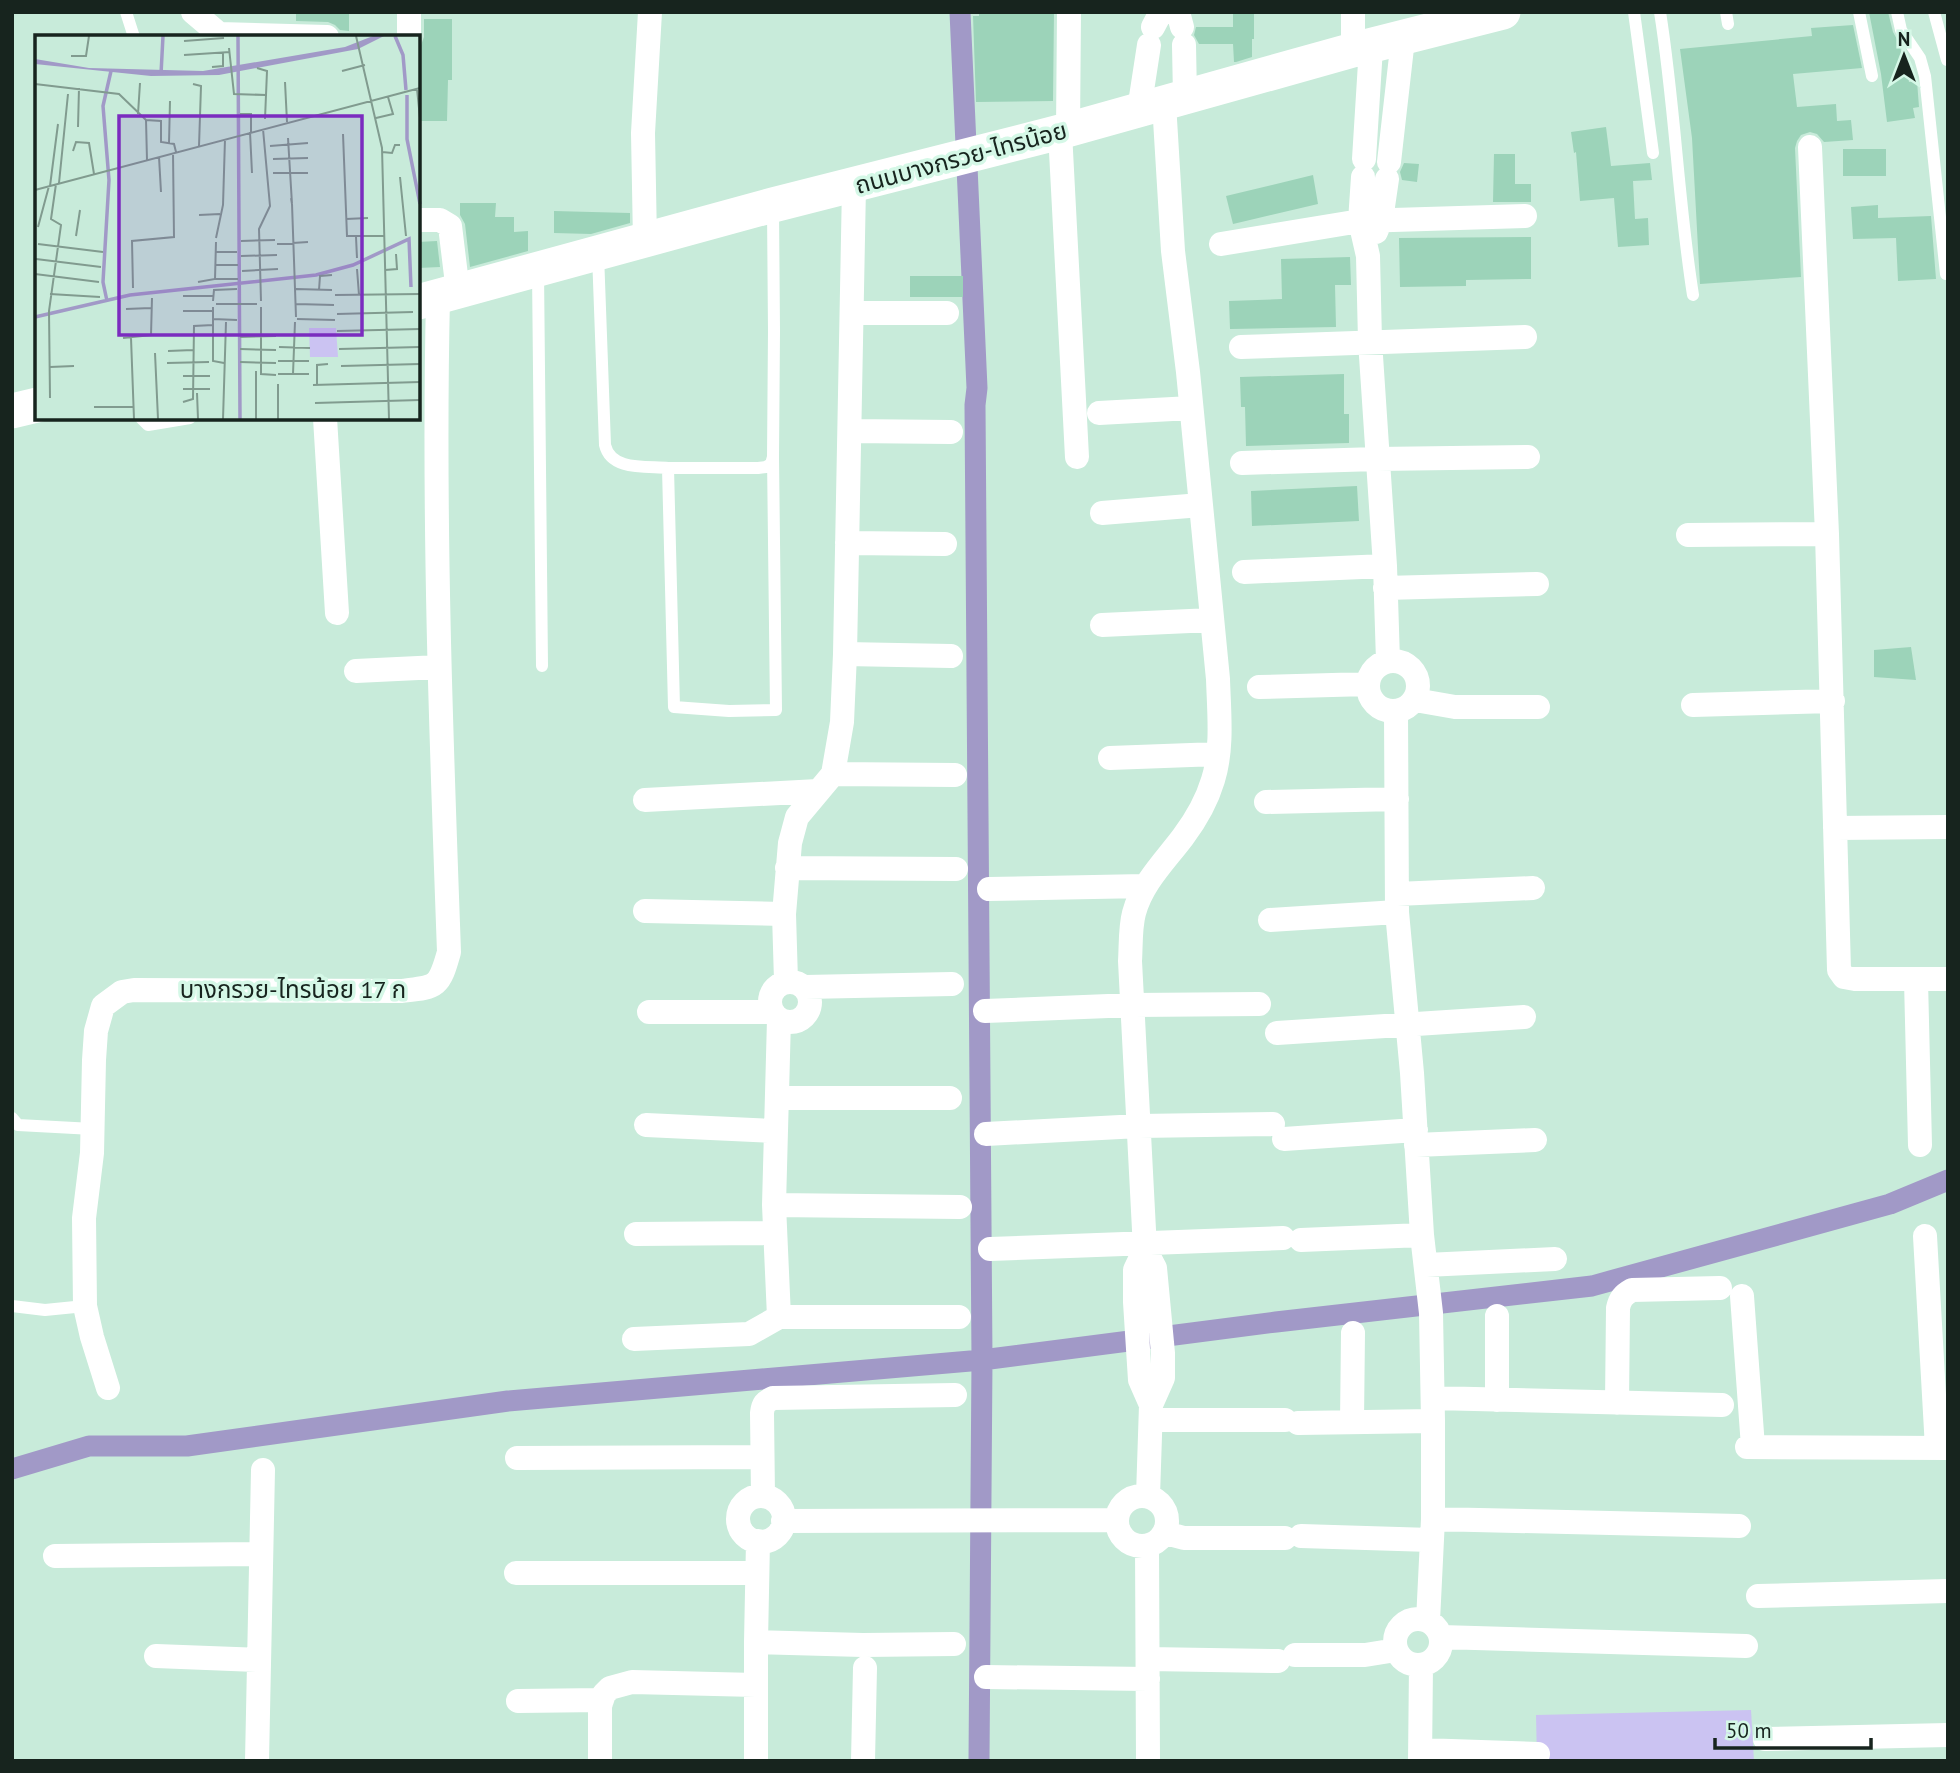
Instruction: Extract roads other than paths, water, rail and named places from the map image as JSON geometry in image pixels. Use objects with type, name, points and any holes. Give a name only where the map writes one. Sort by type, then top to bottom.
[{"type":"main road","name":"ถนนบางกรวย-ไทรน้อย","points":[[438,297],[772,205],[924,168],[1503,12]]},
{"type":"main road","points":[[12,411],[35,405]]},
{"type":"street","points":[[194,12],[218,35]]},
{"type":"street","points":[[409,12],[409,35]]},
{"type":"street","points":[[645,241],[643,134],[650,12]]},
{"type":"street","points":[[1069,12],[1064,131],[1077,457]]},
{"type":"street","points":[[1353,12],[1376,45],[1376,169],[1368,256],[1370,341],[1388,661]]},
{"type":"street","points":[[1148,1496],[1151,1412],[1163,1378],[1163,1353],[1135,1270],[1145,1246],[1130,961],[1134,914],[1145,886],[1183,836],[1213,781],[1218,754],[1219,724],[1218,679],[1173,251],[1155,28]]},
{"type":"street","points":[[1163,103],[1181,28]]},
{"type":"street","points":[[1376,45],[1376,169]]},
{"type":"street","points":[[1810,147],[1833,701],[1839,970],[1844,977],[1855,979],[1948,979]]},
{"type":"street","points":[[649,1013],[776,1016],[789,1023],[798,1021],[811,1006],[810,996],[796,984],[784,914],[790,843],[797,817],[826,783],[842,722],[854,186]]},
{"type":"street","points":[[1221,244],[1370,220],[1525,216]]},
{"type":"street","name":"บางกรวย-ไทรน้อย 17 ก","points":[[108,1388],[85,1306],[84,1218],[92,1153],[96,1031],[103,1006],[122,992],[134,990],[401,991],[430,987],[443,975],[449,952],[439,667],[436,379],[438,297],[450,226],[440,220],[420,220]]},
{"type":"street","points":[[853,313],[947,313]]},
{"type":"street","points":[[1241,347],[1525,337]]},
{"type":"street","points":[[1099,413],[1191,408]]},
{"type":"street","points":[[325,420],[337,613]]},
{"type":"street","points":[[850,431],[951,432]]},
{"type":"street","points":[[1242,463],[1377,458],[1528,457]]},
{"type":"street","points":[[1102,513],[1201,505]]},
{"type":"street","points":[[1688,535],[1827,534]]},
{"type":"street","points":[[846,543],[945,544]]},
{"type":"street","points":[[1244,572],[1537,584]]},
{"type":"street","points":[[1102,625],[1212,620]]},
{"type":"street","points":[[845,654],[951,656]]},
{"type":"street","points":[[1538,707],[1405,706],[1385,710],[1375,704],[1369,695],[1368,684],[1371,674],[1378,666],[1388,661],[1400,662],[1410,667],[1417,677],[1419,688],[1405,706],[1397,799],[1397,903],[1422,1235],[1430,1302],[1435,1629],[1441,1645],[1434,1658],[1421,1665],[1409,1663],[1396,1650],[1396,1635],[1406,1622],[1413,1619],[1421,1619],[1435,1629],[1746,1646]]},
{"type":"street","points":[[356,671],[439,667]]},
{"type":"street","points":[[1259,687],[1368,684]]},
{"type":"street","points":[[1693,705],[1833,701]]},
{"type":"street","points":[[1110,758],[1218,754]]},
{"type":"street","points":[[645,800],[826,783],[955,775]]},
{"type":"street","points":[[1266,802],[1397,799]]},
{"type":"street","points":[[1835,828],[1948,827]]},
{"type":"street","points":[[787,868],[956,869]]},
{"type":"street","points":[[989,888],[1145,886]]},
{"type":"street","points":[[1269,920],[1533,887]]},
{"type":"street","points":[[645,911],[784,914]]},
{"type":"street","points":[[1916,980],[1920,1145]]},
{"type":"street","points":[[779,1317],[774,1205],[778,1098],[776,1016],[769,1003],[771,993],[777,985],[796,984],[952,984]]},
{"type":"street","points":[[985,1012],[1133,1004],[1259,1004]]},
{"type":"street","points":[[1277,1033],[1524,1017]]},
{"type":"street","points":[[778,1098],[950,1098]]},
{"type":"street","points":[[646,1125],[775,1131]]},
{"type":"street","points":[[986,1134],[1139,1126],[1416,1138],[1535,1140]]},
{"type":"street","points":[[774,1205],[960,1207]]},
{"type":"street","points":[[636,1234],[775,1233]]},
{"type":"street","points":[[990,1249],[1422,1235]]},
{"type":"street","points":[[1617,1403],[1618,1308],[1625,1294],[1632,1290],[1731,1292],[1750,1447],[1943,1448],[1925,1236]]},
{"type":"street","points":[[1426,1265],[1555,1259]]},
{"type":"street","points":[[1147,1302],[1138,1357],[1140,1380],[1151,1412]]},
{"type":"street","points":[[1497,1316],[1497,1400]]},
{"type":"street","points":[[634,1339],[749,1334],[779,1317],[959,1317]]},
{"type":"street","points":[[1352,1421],[1353,1333]]},
{"type":"street","points":[[763,1496],[762,1405],[765,1402],[773,1398],[955,1395]]},
{"type":"street","points":[[1151,1412],[1291,1421],[1352,1421],[1497,1400],[1722,1405]]},
{"type":"street","points":[[517,1458],[762,1457]]},
{"type":"street","points":[[257,1761],[263,1470]]},
{"type":"street","points":[[763,1496],[778,1504],[783,1521],[775,1536],[758,1541],[743,1533],[737,1517],[746,1501],[763,1496]]},
{"type":"street","points":[[1148,1761],[1148,1669],[1156,1539],[1168,1525],[1166,1511],[1161,1504],[1148,1496],[1126,1501],[1118,1513],[1117,1528],[1126,1541],[1140,1546],[1156,1539],[1184,1538],[1293,1537],[1432,1530],[1739,1526]]},
{"type":"street","points":[[783,1521],[1116,1520]]},
{"type":"street","points":[[756,1761],[758,1541]]},
{"type":"street","points":[[55,1556],[261,1554]]},
{"type":"street","points":[[516,1573],[757,1573]]},
{"type":"street","points":[[1758,1596],[1948,1591]]},
{"type":"street","points":[[756,1642],[954,1644]]},
{"type":"street","points":[[986,1677],[1365,1655],[1396,1650]]},
{"type":"street","points":[[156,1656],[259,1660]]},
{"type":"street","points":[[1421,1665],[1420,1755],[1538,1754]]},
{"type":"street","points":[[863,1761],[865,1668]]},
{"type":"street","points":[[600,1761],[600,1706],[604,1694],[610,1688],[632,1682],[756,1685]]},
{"type":"street","points":[[519,1701],[602,1700]]},
{"type":"street","points":[[1765,1739],[1948,1735]]},
{"type":"lane","points":[[126,12],[133,35]]},
{"type":"lane","points":[[1634,12],[1653,153]]},
{"type":"lane","points":[[1660,12],[1693,295]]},
{"type":"lane","points":[[1859,12],[1872,76]]},
{"type":"lane","points":[[1897,12],[1901,30],[1920,58],[1925,76],[1945,274]]},
{"type":"lane","points":[[1934,12],[1947,60]]},
{"type":"lane","points":[[667,468],[674,708],[761,711],[776,709],[772,205]]},
{"type":"lane","points":[[598,254],[607,455],[624,465],[667,468],[766,467],[771,464],[773,457]]},
{"type":"lane","points":[[538,270],[542,666]]},
{"type":"lane","points":[[143,420],[148,425],[178,420]]},
{"type":"lane","points":[[12,1118],[18,1125],[93,1129]]},
{"type":"lane","points":[[12,1306],[45,1310],[85,1306]]},
{"type":"waterway","points":[[960,12],[977,388],[982,1360],[979,1761]]},
{"type":"waterway","points":[[12,1469],[89,1446],[187,1446],[508,1401],[982,1360],[1276,1322],[1592,1286],[1890,1204],[1948,1180]]}]
